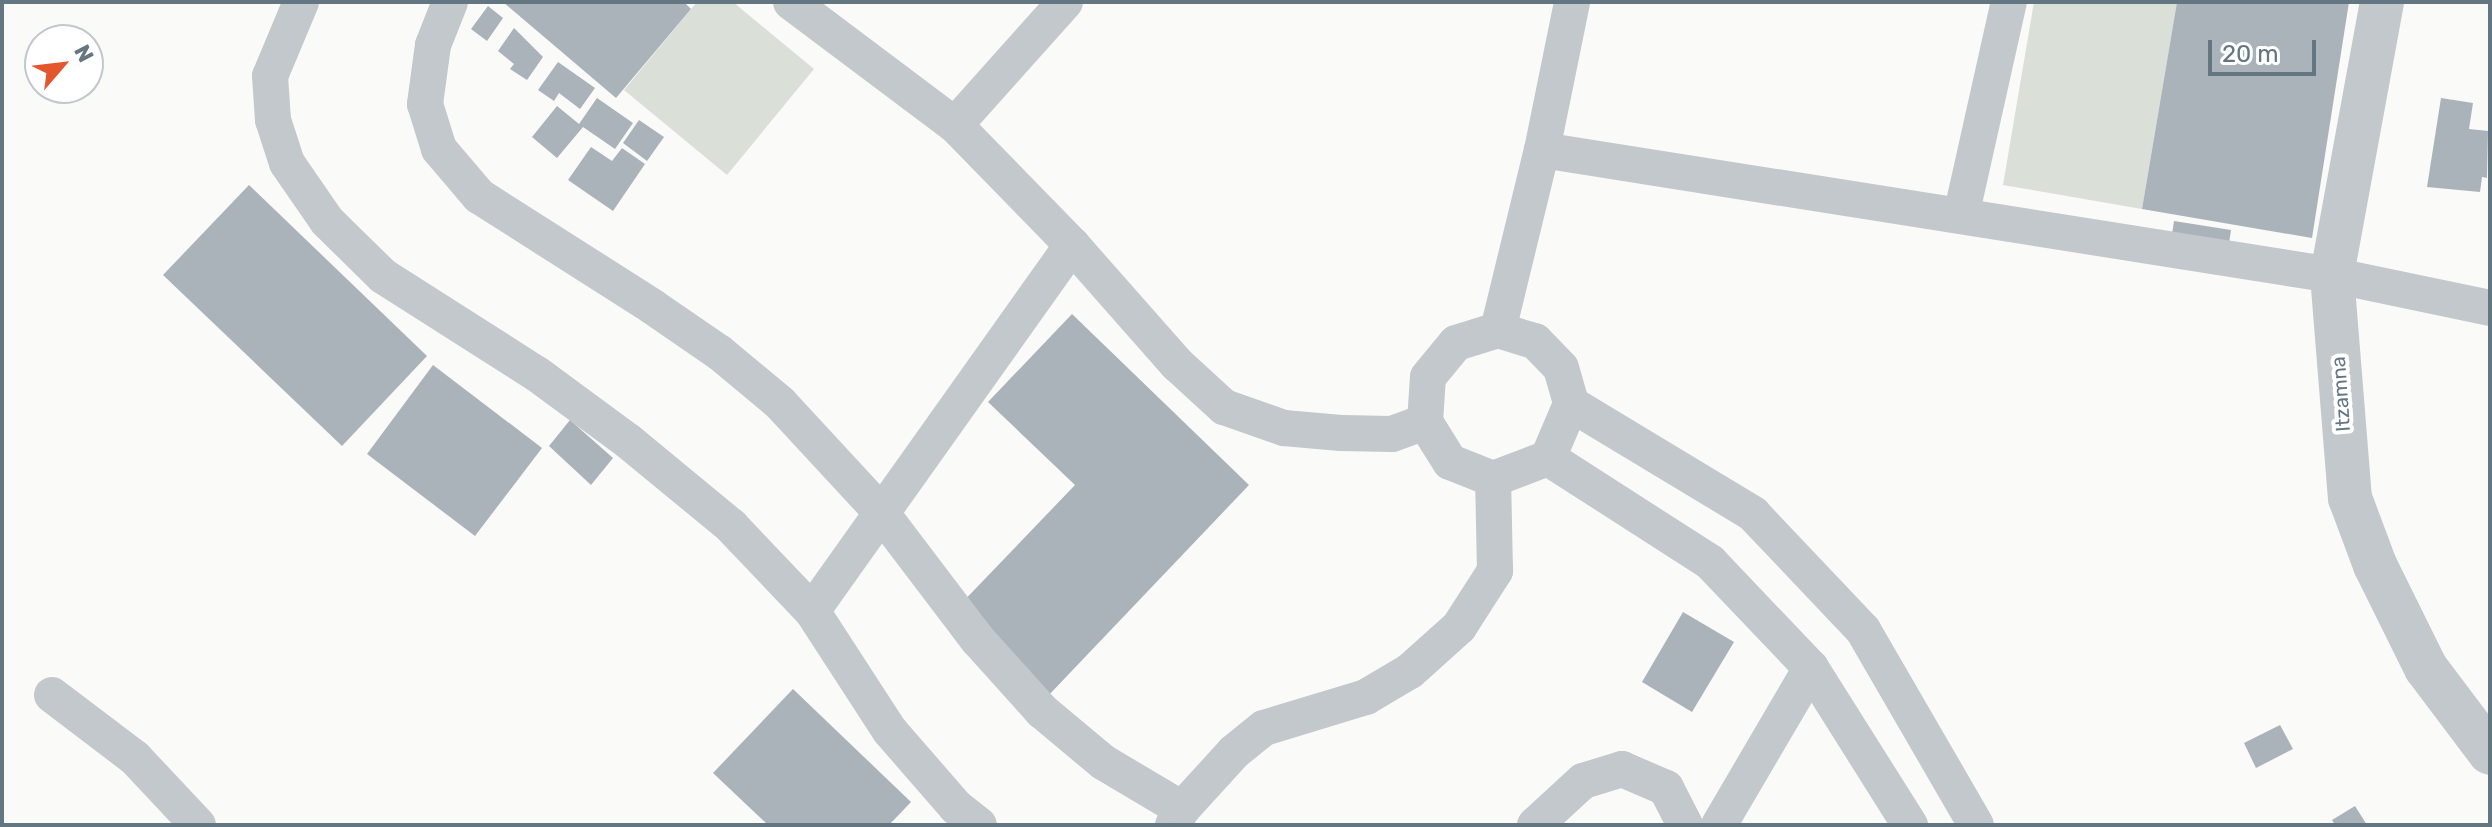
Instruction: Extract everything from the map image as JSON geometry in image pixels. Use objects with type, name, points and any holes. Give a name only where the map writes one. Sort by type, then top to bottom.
[{"type":"street","points":[[301,2],[270,76],[273,120],[287,163],[327,221],[383,276],[537,374],[628,441],[731,526],[812,611],[890,731],[956,807],[979,825]]},
{"type":"street","points":[[450,2],[433,45],[425,104],[439,149],[479,196],[629,291],[732,363],[780,403],[880,511],[978,640],[1042,711],[1103,762],[1178,817],[1234,752],[1264,728],[1366,697],[1410,671],[1459,627],[1495,571],[1493,479]]},
{"type":"street","points":[[791,2],[955,125],[1072,245],[1177,364],[1224,407],[1284,428],[1341,433],[1392,434],[1425,422]]},
{"type":"street","points":[[955,125],[1065,2]]},
{"type":"street","points":[[1498,330],[1542,150],[1572,2]]},
{"type":"street","points":[[1961,216],[2009,2]]},
{"type":"street","name":"Itzamna","points":[[2382,2],[2332,275],[2350,498],[2375,565],[2426,668],[2490,753]]},
{"type":"street","points":[[1542,150],[2332,275],[2490,308]]},
{"type":"street","points":[[812,611],[880,511],[1072,245]]},
{"type":"street","points":[[1498,330],[1535,341],[1561,368],[1571,404],[1548,458],[1493,479],[1450,462],[1425,422],[1428,377],[1456,343],[1498,330]]},
{"type":"street","points":[[1571,404],[1753,514],[1863,630],[1974,824]]},
{"type":"street","points":[[1548,458],[1710,562],[1811,668],[1910,825]]},
{"type":"street","points":[[1719,825],[1811,668]]},
{"type":"street","points":[[52,695],[135,758],[198,825]]},
{"type":"street","points":[[1535,825],[1583,781],[1622,769],[1666,788],[1685,825]]},
{"type":"shaded area","points":[[697,2],[733,2],[814,69],[727,175],[624,90]]},
{"type":"shaded area","points":[[2034,2],[2177,2],[2142,209],[2003,185]]},
{"type":"building","points":[[503,2],[684,2],[691,9],[616,98]]},
{"type":"building","points":[[2177,2],[2349,2],[2312,238],[2142,209]]},
{"type":"building","points":[[488,6],[503,18],[487,41],[471,29]]},
{"type":"building","points":[[514,28],[543,57],[527,80],[510,69],[514,64],[498,51]]},
{"type":"building","points":[[558,62],[595,88],[580,109],[559,93],[554,101],[538,90]]},
{"type":"building","points":[[597,98],[633,123],[615,149],[583,127],[557,158],[532,137],[557,106],[579,124]]},
{"type":"building","points":[[2441,98],[2473,103],[2469,129],[2488,131],[2487,178],[2482,177],[2480,192],[2427,187]]},
{"type":"building","points":[[639,120],[664,137],[647,161],[623,143]]},
{"type":"building","points":[[591,147],[612,161],[622,148],[645,164],[613,211],[568,180]]},
{"type":"building","points":[[249,185],[427,356],[342,446],[163,275]]},
{"type":"building","points":[[2174,221],[2231,230],[2228,250],[2171,241]]},
{"type":"building","points":[[1072,314],[1249,485],[1046,698],[955,610],[1075,485],[988,402]]},
{"type":"building","points":[[433,365],[542,448],[475,536],[367,454]]},
{"type":"building","points":[[570,420],[613,458],[591,485],[549,446]]},
{"type":"building","points":[[1683,612],[1734,642],[1692,712],[1642,682]]},
{"type":"building","points":[[793,689],[911,802],[889,825],[768,825],[713,773]]},
{"type":"building","points":[[2280,725],[2293,749],[2256,768],[2244,743]]},
{"type":"building","points":[[2355,806],[2367,825],[2335,825],[2332,820]]}]
